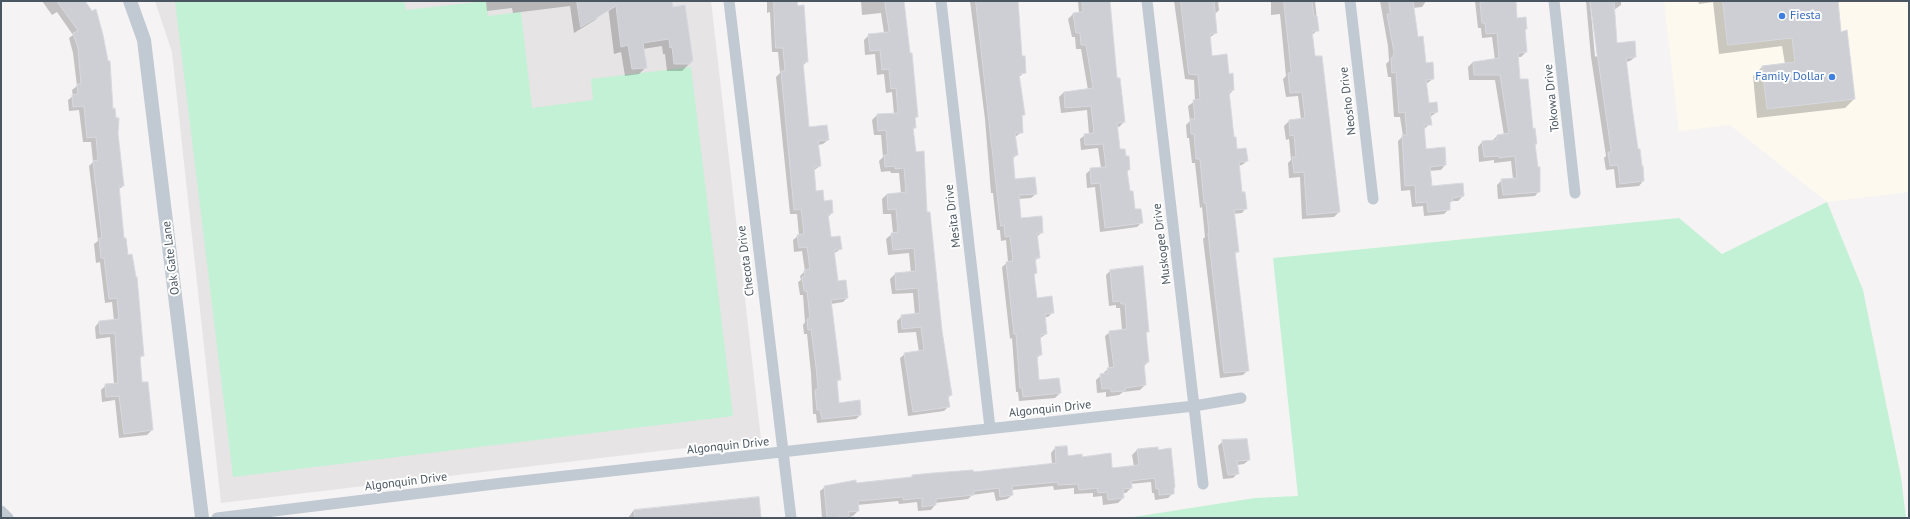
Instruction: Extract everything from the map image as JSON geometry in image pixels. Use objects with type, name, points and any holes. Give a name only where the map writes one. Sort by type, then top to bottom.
[{"type":"street","name":"Oak Gate Lane","points":[[130,1],[144,40],[202,518]]},
{"type":"street","name":"Checota Drive","points":[[729,1],[791,518]]},
{"type":"street","name":"Mesita Drive","points":[[941,1],[990,428]]},
{"type":"street","name":"Muskogee Drive","points":[[1146,1],[1202,484]]},
{"type":"street","name":"Neosho Drive","points":[[1350,1],[1373,199]]},
{"type":"street","name":"Tokowa Drive","points":[[1554,1],[1575,193]]},
{"type":"street","name":"Algonquin Drive","points":[[218,518],[503,483],[1194,406],[1241,398]]},
{"type":"street","points":[[1,511],[8,518]]},
{"type":"shaded area","points":[[155,1],[711,1],[761,439],[221,503],[172,52]]},
{"type":"shaded area","points":[[1664,1],[1909,1],[1909,192],[1827,202],[1730,125],[1679,131]]},
{"type":"green space","points":[[175,1],[404,1],[406,10],[486,1],[488,16],[521,12],[532,108],[593,100],[591,79],[691,67],[733,416],[233,477]]},
{"type":"green space","points":[[1827,202],[1863,290],[1901,477],[1906,518],[1127,518],[1255,498],[1298,496],[1273,258],[1679,218],[1722,254]]},
{"type":"building","points":[[57,1],[85,1],[92,11],[96,9],[108,61],[110,61],[113,109],[115,108],[116,118],[119,118],[118,134],[124,186],[119,186],[124,238],[126,238],[128,255],[132,254],[137,277],[144,356],[140,356],[142,382],[148,382],[153,430],[124,434],[119,396],[106,397],[105,384],[118,383],[115,333],[100,334],[99,321],[119,319],[117,298],[109,299],[104,258],[101,258],[99,238],[102,238],[93,161],[98,160],[96,137],[87,138],[84,106],[73,107],[72,95],[78,94],[77,84],[81,84],[78,48],[73,33],[78,31]]},
{"type":"building","points":[[577,1],[672,1],[673,7],[685,5],[693,61],[690,62],[691,64],[674,64],[672,47],[670,48],[669,39],[643,43],[647,68],[632,69],[628,45],[621,47],[616,6],[581,27]]},
{"type":"building","points":[[774,1],[797,1],[798,6],[804,5],[808,62],[803,62],[809,127],[827,125],[829,140],[818,141],[821,166],[814,167],[816,191],[823,190],[824,201],[832,200],[833,213],[828,214],[831,237],[840,236],[842,249],[834,250],[838,281],[846,280],[848,298],[831,300],[841,380],[837,380],[839,403],[860,400],[861,415],[822,419],[820,410],[817,410],[815,390],[818,389],[816,367],[811,329],[808,330],[807,319],[810,318],[807,291],[804,291],[802,277],[805,276],[804,270],[810,269],[807,247],[799,248],[797,235],[804,234],[801,209],[794,210],[781,71],[785,71],[783,48],[776,48]]},
{"type":"building","points":[[885,1],[904,1],[910,53],[912,53],[918,117],[915,117],[916,128],[913,128],[916,152],[924,151],[927,212],[930,212],[942,331],[952,395],[948,396],[950,407],[913,412],[904,353],[924,350],[921,327],[902,329],[901,315],[920,313],[918,288],[896,290],[895,273],[916,271],[914,248],[893,250],[891,233],[898,232],[896,209],[888,210],[887,194],[906,192],[904,168],[895,169],[895,166],[885,167],[884,155],[888,155],[886,130],[878,131],[877,114],[898,113],[896,88],[891,89],[889,69],[882,70],[880,50],[870,51],[868,34],[889,32]]},
{"type":"building","points":[[976,1],[1018,1],[1022,56],[1025,56],[1026,73],[1019,74],[1025,115],[1022,115],[1023,133],[1015,133],[1018,155],[1013,156],[1015,179],[1035,177],[1037,194],[1019,195],[1021,218],[1042,216],[1043,233],[1037,233],[1040,258],[1035,258],[1037,273],[1034,274],[1037,298],[1052,296],[1054,313],[1045,314],[1047,334],[1040,335],[1042,355],[1037,355],[1039,380],[1059,378],[1061,393],[1023,397],[1022,388],[1020,388],[1016,334],[1014,334],[1006,262],[1013,261],[1010,236],[1005,237],[1004,225],[1001,226]]},
{"type":"building","points":[[1082,1],[1110,1],[1117,78],[1120,78],[1125,122],[1117,123],[1120,149],[1125,149],[1126,156],[1129,156],[1130,170],[1127,170],[1130,191],[1133,191],[1135,209],[1141,209],[1143,223],[1105,228],[1100,183],[1091,184],[1090,168],[1106,167],[1103,144],[1085,145],[1084,134],[1094,133],[1091,106],[1065,108],[1064,92],[1093,88],[1086,45],[1081,45],[1080,33],[1076,33],[1073,13],[1083,12]]},
{"type":"building","points":[[1181,1],[1214,1],[1217,33],[1210,34],[1212,56],[1227,54],[1229,74],[1233,73],[1234,90],[1229,91],[1234,137],[1236,137],[1237,149],[1246,148],[1248,161],[1239,162],[1242,192],[1245,192],[1247,209],[1234,210],[1239,252],[1235,252],[1249,371],[1224,373],[1200,159],[1196,159],[1194,134],[1191,134],[1190,119],[1195,119],[1193,100],[1200,99],[1198,75],[1189,74]]},
{"type":"building","points":[[1284,1],[1312,1],[1314,16],[1317,16],[1319,31],[1312,31],[1315,56],[1322,56],[1340,212],[1307,215],[1304,172],[1294,173],[1292,157],[1296,157],[1294,135],[1290,136],[1289,120],[1305,118],[1302,92],[1290,93],[1288,73],[1291,73]]},
{"type":"building","points":[[1389,1],[1413,1],[1418,37],[1423,36],[1426,63],[1433,62],[1434,79],[1426,80],[1429,103],[1437,102],[1438,112],[1430,113],[1432,125],[1424,125],[1426,149],[1445,147],[1446,165],[1430,167],[1432,186],[1463,183],[1464,196],[1452,198],[1453,201],[1450,202],[1450,210],[1428,212],[1427,202],[1416,203],[1415,185],[1405,186],[1402,135],[1407,135],[1405,112],[1399,113],[1396,72],[1392,73],[1391,58],[1393,58],[1394,52],[1387,14],[1390,14]]},
{"type":"building","points":[[1516,1],[1517,18],[1526,17],[1527,29],[1525,29],[1527,52],[1518,53],[1520,79],[1528,79],[1533,129],[1535,128],[1537,144],[1535,144],[1538,167],[1540,167],[1540,192],[1503,195],[1501,179],[1517,178],[1515,156],[1499,158],[1499,156],[1484,157],[1482,141],[1497,140],[1497,135],[1509,133],[1500,75],[1474,75],[1473,62],[1499,58],[1497,33],[1486,34],[1485,23],[1482,23],[1480,3]]},
{"type":"building","points":[[1590,1],[1614,1],[1617,43],[1635,41],[1636,57],[1626,58],[1638,149],[1640,149],[1644,181],[1620,184],[1618,165],[1610,166],[1608,152],[1611,152]]},
{"type":"building","points":[[1723,1],[1838,1],[1841,32],[1847,30],[1855,99],[1767,109],[1762,66],[1795,62],[1792,38],[1728,45]]},
{"type":"building","points":[[1143,266],[1149,332],[1146,332],[1149,362],[1144,363],[1146,385],[1125,388],[1125,391],[1111,392],[1110,388],[1102,389],[1100,374],[1108,373],[1107,368],[1114,367],[1109,331],[1127,329],[1125,304],[1121,304],[1120,301],[1113,302],[1110,270]]},
{"type":"building","points":[[1247,439],[1250,460],[1237,461],[1239,474],[1228,475],[1222,440]]},
{"type":"building","points":[[1067,446],[1068,456],[1082,454],[1082,457],[1111,453],[1112,468],[1139,465],[1137,449],[1158,447],[1158,450],[1171,448],[1175,487],[1174,494],[1159,495],[1159,489],[1156,489],[1155,478],[1131,481],[1132,488],[1123,489],[1124,498],[1108,500],[1107,492],[1098,493],[1097,488],[1079,490],[1078,484],[1058,485],[1058,482],[1012,486],[1013,495],[1000,497],[999,488],[974,491],[974,495],[936,499],[936,505],[922,507],[922,498],[903,500],[903,497],[858,501],[859,511],[848,512],[849,516],[827,518],[824,486],[856,480],[856,483],[912,477],[912,475],[973,470],[974,472],[1056,463],[1055,447]]},
{"type":"building","points":[[759,497],[761,517],[635,518],[634,510]]},
{"type":"place","name":"Fiesta","points":[[1782,16]]},
{"type":"place","name":"Family Dollar","points":[[1832,77]]}]
